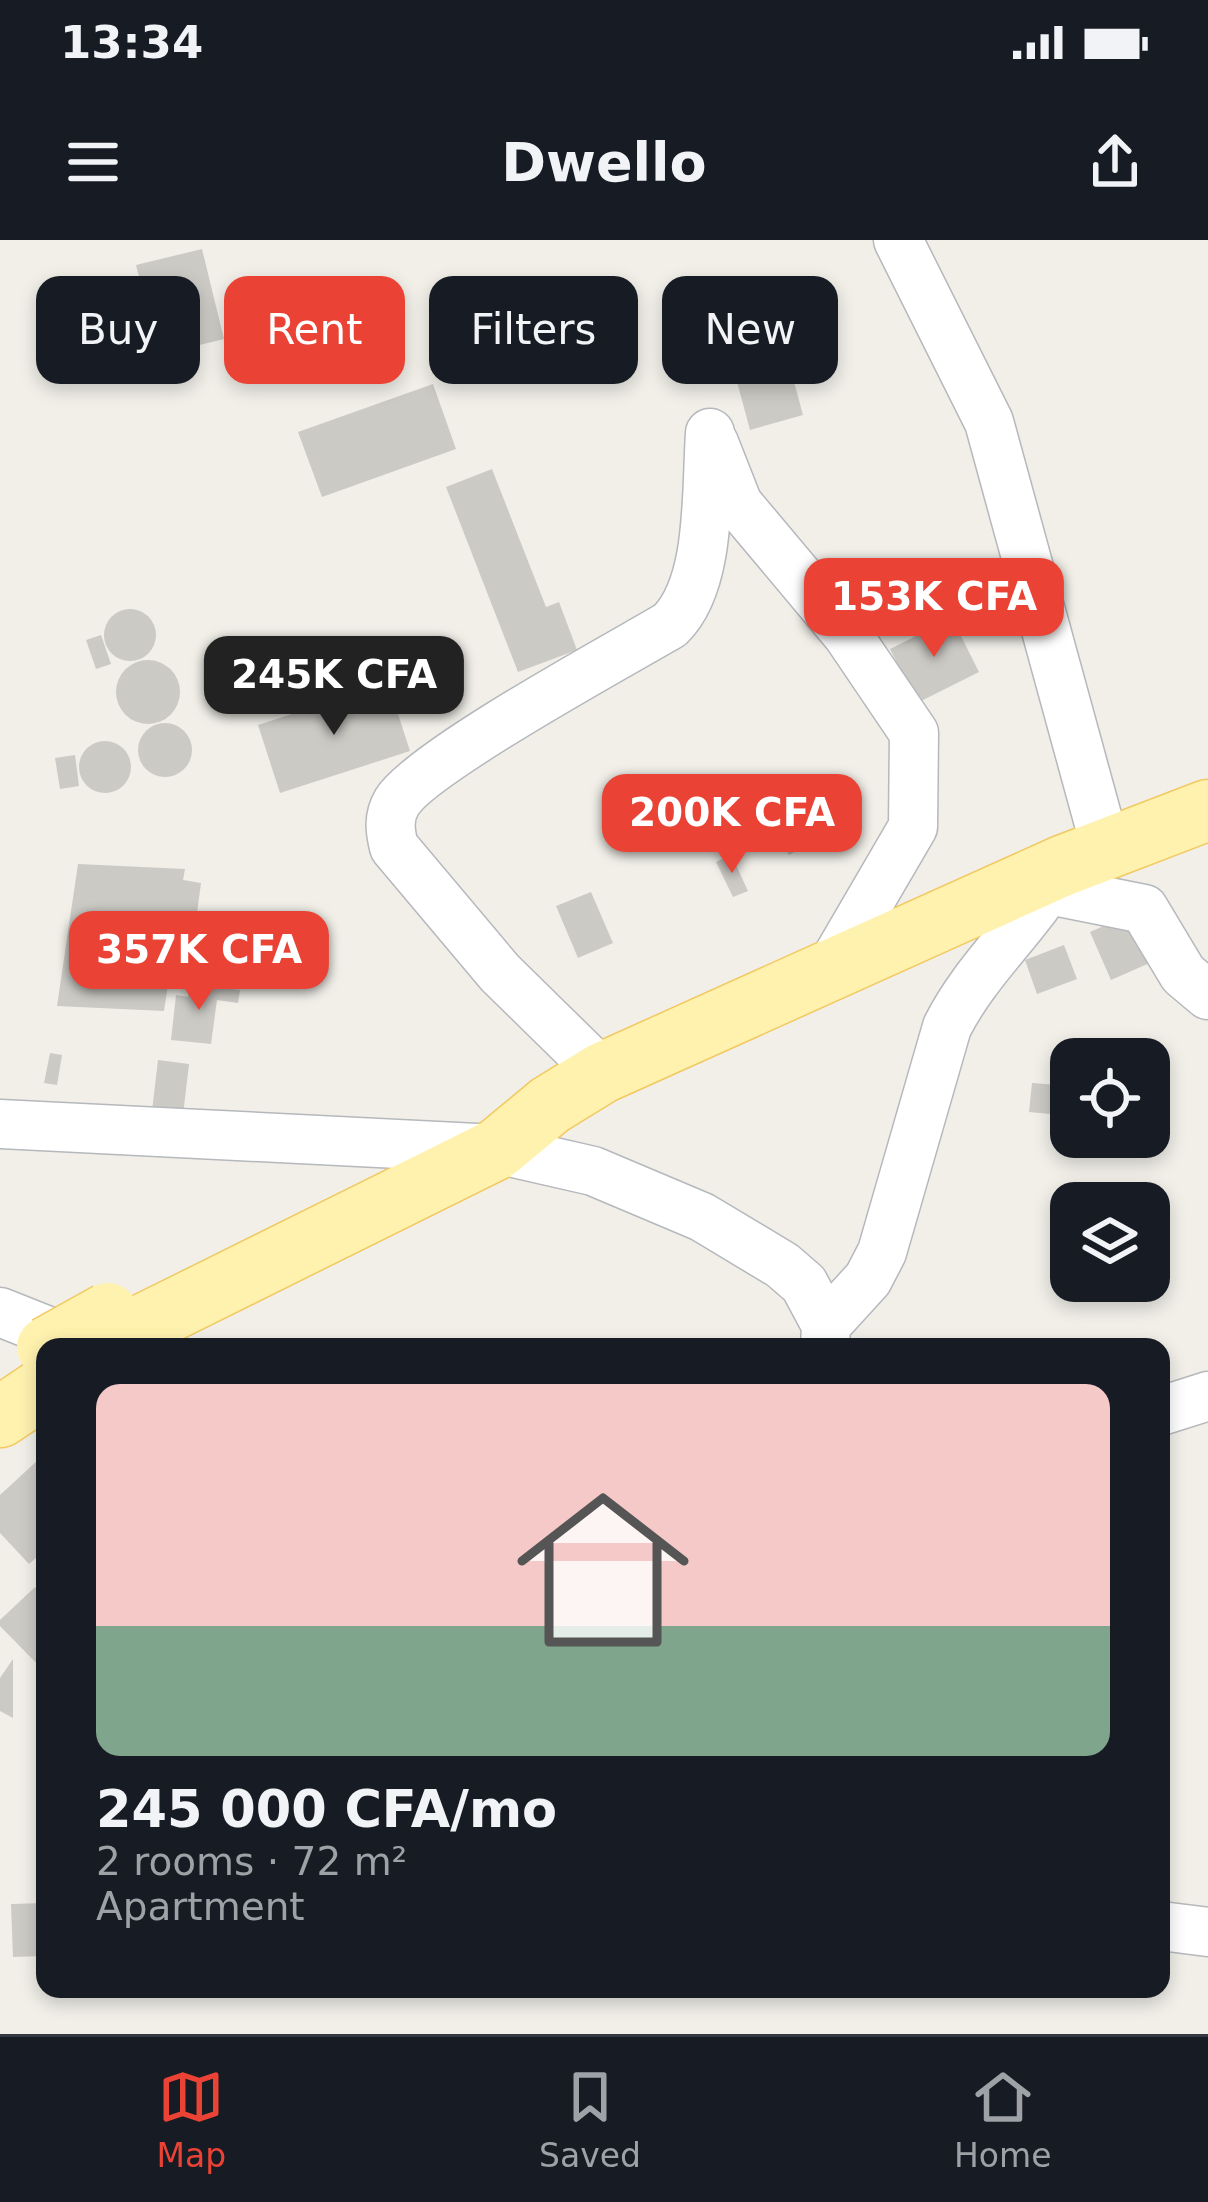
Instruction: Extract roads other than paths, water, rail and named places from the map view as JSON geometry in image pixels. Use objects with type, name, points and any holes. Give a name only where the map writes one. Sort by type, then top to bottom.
[{"type":"main road","points":[[111,1333],[497,1149],[550,1105],[602,1073],[1208,810]]},
{"type":"main road","points":[[111,1333],[436,1146],[550,1105]]},
{"type":"main road","points":[[0,1378],[36,1355]]},
{"type":"main road","points":[[0,1417],[36,1393]]},
{"type":"street","points":[[898,240],[989,422],[1072,868],[1144,909],[1184,974],[1208,995]]},
{"type":"street","points":[[602,1073],[487,958],[394,847],[389,830],[400,797],[443,763],[670,625],[688,607],[699,563],[710,433],[738,504],[848,634],[914,733],[913,827],[829,971]]},
{"type":"street","points":[[825,1336],[882,1252],[947,1027],[962,997],[1072,868]]},
{"type":"street","points":[[0,1124],[497,1149],[593,1171],[703,1217],[782,1265],[804,1284],[825,1336]]},
{"type":"street","points":[[0,1312],[111,1333]]},
{"type":"street","points":[[1170,1408],[1208,1396]]},
{"type":"street","points":[[1170,1927],[1208,1932]]}]
